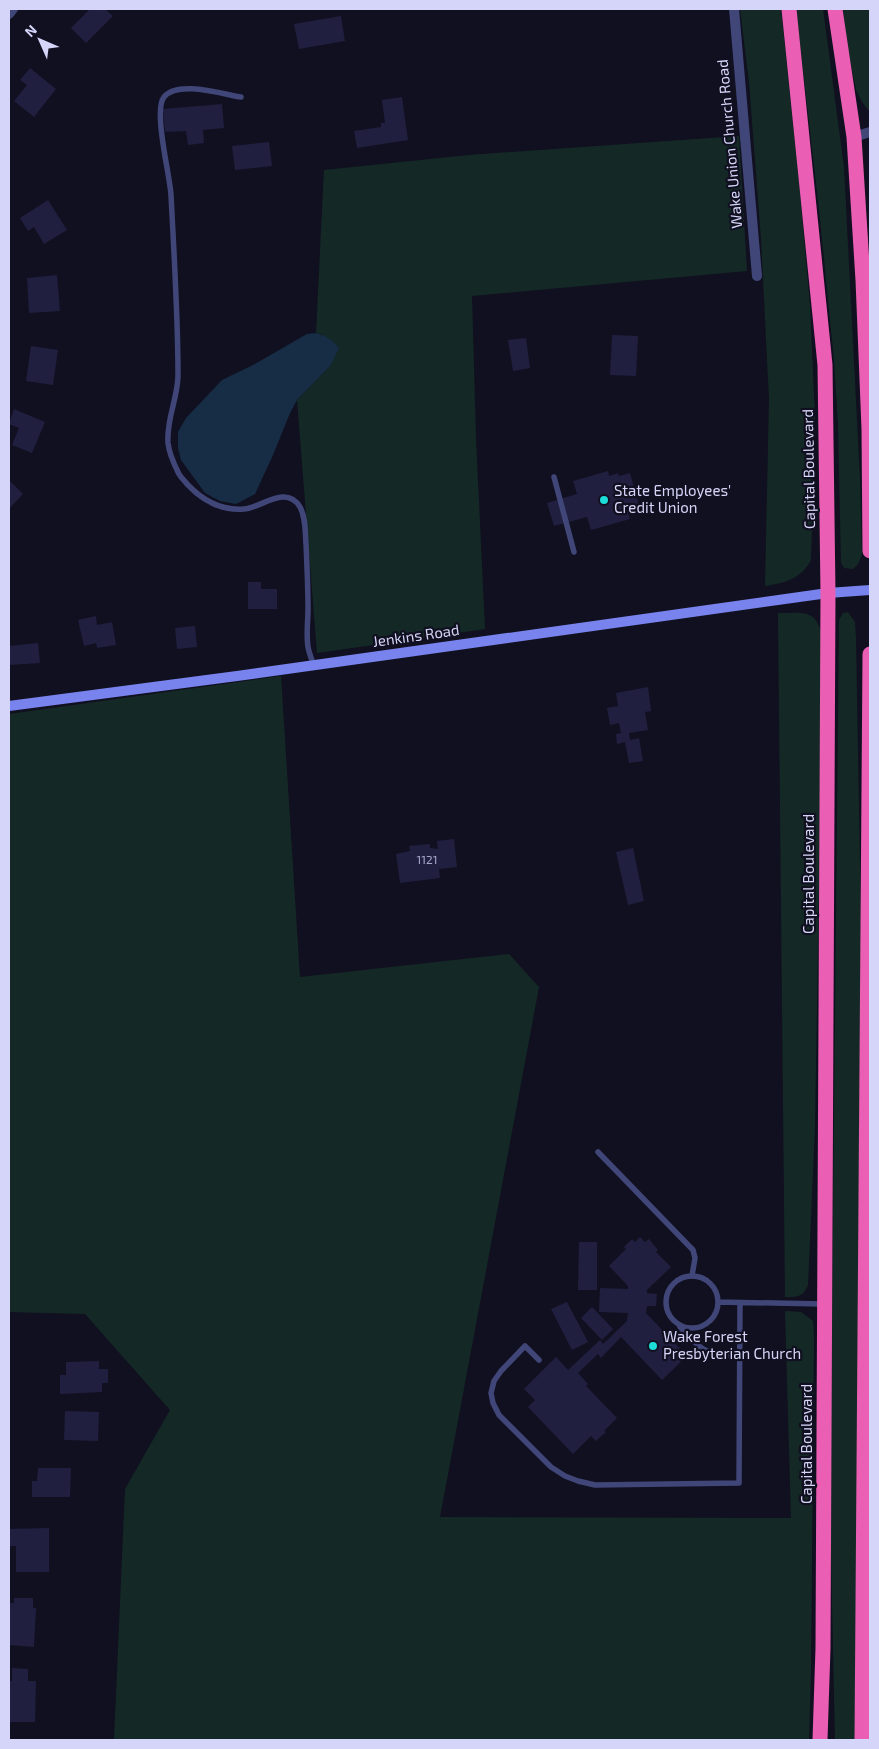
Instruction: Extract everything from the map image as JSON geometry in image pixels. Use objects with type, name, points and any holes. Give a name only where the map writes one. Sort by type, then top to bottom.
[{"type":"highway","name":"Capital Boulevard","points":[[789,9],[825,365],[828,593],[824,1638],[820,1740]]},
{"type":"highway","points":[[835,9],[854,137],[868,399],[870,551]]},
{"type":"highway","points":[[862,1740],[868,1269],[870,654]]},
{"type":"street","points":[[9,14],[13,9]]},
{"type":"street","name":"Wake Union Church Road","points":[[734,9],[757,276]]},
{"type":"street","points":[[854,137],[870,132]]},
{"type":"street","name":"Jenkins Road","points":[[9,706],[314,666],[828,593],[870,590]]},
{"type":"lane","points":[[241,97],[198,89],[180,89],[171,92],[160,105],[171,190],[178,344],[178,386],[170,419],[168,443],[178,474],[196,494],[212,504],[228,509],[246,509],[281,497],[290,498],[299,505],[304,518],[308,580],[308,647],[314,666]]},
{"type":"lane","points":[[554,477],[574,552]]},
{"type":"lane","points":[[598,1152],[693,1250],[695,1258],[692,1276]]},
{"type":"lane","points":[[679,1325],[687,1328],[705,1325],[717,1311],[718,1302],[714,1287],[700,1277],[684,1277],[670,1287],[667,1295],[667,1311],[672,1319],[700,1348],[717,1355],[740,1356]]},
{"type":"lane","points":[[718,1302],[825,1304]]},
{"type":"lane","points":[[539,1360],[524,1346],[501,1370],[494,1381],[491,1393],[493,1403],[499,1415],[551,1467],[565,1476],[595,1485],[739,1483],[740,1303]]},
{"type":"green space","points":[[740,9],[781,9],[810,305],[815,420],[811,560],[802,572],[792,579],[765,586],[769,399],[761,239],[749,82]]},
{"type":"green space","points":[[796,9],[823,9],[844,167],[860,479],[862,555],[858,564],[853,569],[844,568],[841,563],[838,425],[834,360]]},
{"type":"green space","points":[[843,9],[870,9],[870,112],[856,90]]},
{"type":"green space","points":[[739,136],[747,271],[472,296],[476,439],[485,629],[317,653],[297,400],[330,366],[323,335],[316,333],[324,170],[469,155]]},
{"type":"green space","points":[[848,612],[855,622],[856,640],[861,922],[855,1740],[835,1740],[830,1509],[839,620],[843,613]]},
{"type":"green space","points":[[778,613],[808,614],[817,622],[823,639],[815,1127],[808,1285],[802,1294],[790,1297],[785,1297]]},
{"type":"green space","points":[[281,676],[300,977],[509,954],[539,987],[440,1517],[791,1518],[785,1311],[801,1312],[813,1321],[814,1336],[809,1740],[114,1740],[125,1489],[170,1410],[85,1314],[9,1312],[9,714]]},
{"type":"water","points":[[316,333],[323,335],[339,348],[330,366],[297,400],[255,494],[236,504],[220,501],[205,493],[181,460],[178,448],[178,432],[186,418],[222,380],[253,365],[307,334]]},
{"type":"building","points":[[90,9],[105,9],[113,16],[86,43],[71,28]]},
{"type":"building","points":[[341,16],[345,41],[299,49],[294,24]]},
{"type":"building","points":[[30,68],[56,89],[34,117],[14,101],[27,85],[20,80]]},
{"type":"building","points":[[402,97],[408,140],[357,148],[354,131],[381,127],[381,123],[385,123],[382,100]]},
{"type":"building","points":[[222,104],[224,128],[203,130],[204,143],[188,145],[186,131],[165,132],[163,109]]},
{"type":"building","points":[[269,142],[272,166],[235,170],[232,146]]},
{"type":"building","points":[[48,200],[67,230],[44,244],[34,227],[28,231],[20,218]]},
{"type":"building","points":[[57,275],[60,311],[29,313],[27,278]]},
{"type":"building","points":[[612,335],[638,336],[636,376],[610,375]]},
{"type":"building","points":[[526,338],[530,368],[513,371],[508,340]]},
{"type":"building","points":[[31,346],[58,350],[53,385],[26,381]]},
{"type":"building","points":[[14,409],[45,422],[32,453],[12,445],[19,428],[9,424]]},
{"type":"building","points":[[608,471],[609,476],[618,473],[619,476],[630,473],[639,506],[627,510],[630,519],[591,530],[587,517],[554,526],[547,503],[577,494],[573,481]]},
{"type":"building","points":[[9,480],[23,494],[9,509]]},
{"type":"building","points":[[248,582],[261,582],[261,589],[277,589],[277,609],[248,609]]},
{"type":"building","points":[[96,616],[97,625],[112,622],[116,645],[97,648],[96,643],[84,646],[78,620]]},
{"type":"building","points":[[195,626],[197,647],[177,649],[175,628]]},
{"type":"building","points":[[38,643],[40,663],[9,665],[9,646]]},
{"type":"building","points":[[648,687],[651,711],[645,712],[648,730],[629,733],[630,740],[639,738],[643,761],[629,763],[625,742],[617,744],[616,734],[621,733],[619,723],[610,725],[607,708],[618,706],[616,693]]},
{"type":"building","points":[[454,839],[457,867],[439,869],[440,878],[400,883],[396,854],[410,851],[409,846],[430,844],[430,848],[438,849],[437,841]]},
{"type":"building","points":[[633,848],[644,901],[628,905],[616,852]]},
{"type":"building","name":"Wake Forest Presbyterian Church","points":[[640,1237],[645,1242],[649,1239],[658,1250],[656,1252],[671,1267],[647,1290],[647,1293],[657,1294],[656,1306],[647,1306],[646,1313],[687,1356],[662,1380],[621,1337],[601,1358],[598,1354],[578,1373],[588,1384],[586,1386],[617,1418],[596,1441],[591,1436],[573,1454],[528,1407],[535,1400],[524,1389],[556,1357],[568,1370],[600,1340],[603,1344],[627,1321],[628,1313],[599,1312],[600,1288],[628,1289],[628,1286],[609,1266],[626,1249],[624,1247],[632,1239],[635,1242]]},
{"type":"building","points":[[579,1242],[597,1242],[597,1290],[578,1290]]},
{"type":"building","points":[[567,1302],[588,1342],[572,1350],[551,1309]]},
{"type":"building","points":[[592,1307],[613,1329],[602,1340],[581,1318]]},
{"type":"building","points":[[99,1361],[99,1369],[108,1369],[108,1383],[102,1383],[102,1392],[60,1394],[60,1375],[66,1375],[66,1362]]},
{"type":"building","points":[[65,1411],[99,1412],[98,1441],[64,1440]]},
{"type":"building","points":[[38,1468],[71,1468],[70,1497],[32,1497],[32,1481],[37,1481]]},
{"type":"building","points":[[49,1528],[49,1572],[16,1572],[16,1546],[9,1546],[9,1529]]},
{"type":"building","points":[[14,1598],[33,1598],[33,1608],[36,1608],[34,1647],[9,1645],[9,1603],[14,1603]]},
{"type":"building","points":[[12,1668],[28,1669],[28,1681],[36,1681],[35,1722],[9,1722],[9,1681],[12,1681]]},
{"type":"place","name":"State Employees' Credit Union","points":[[604,500]]},
{"type":"place","name":"Wake Forest Presbyterian Church","points":[[653,1346]]}]
